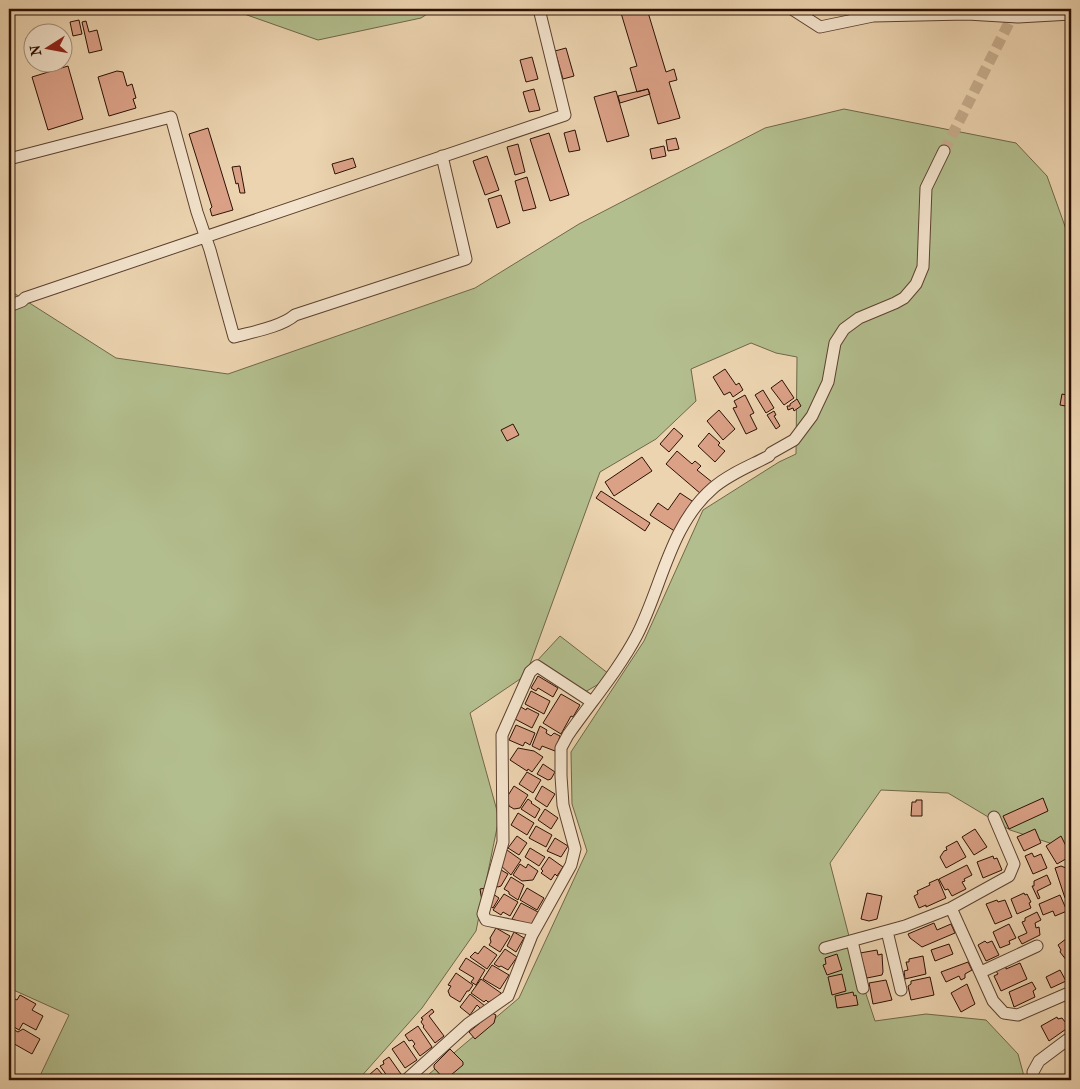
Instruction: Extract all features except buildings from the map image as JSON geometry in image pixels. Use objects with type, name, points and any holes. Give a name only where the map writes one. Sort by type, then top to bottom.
[{"type":"street","points":[[9,306],[22,302],[25,298],[565,114],[539,9]]},
{"type":"street","points":[[792,9],[820,27],[873,16],[967,14],[1018,17],[1071,14]]},
{"type":"street","points":[[9,159],[171,117],[234,337],[269,327],[291,319],[295,315],[466,259],[442,156]]},
{"type":"street","points":[[406,1080],[468,1024],[508,996],[534,930],[571,865],[575,848],[562,805],[561,748],[568,735],[624,658],[638,633],[680,528],[699,501],[728,476],[769,456],[794,440],[812,416],[828,382],[835,344],[844,329],[859,318],[900,301],[916,284],[923,267],[926,188],[944,151]]},
{"type":"street","points":[[534,930],[486,920],[483,914],[503,842],[502,736],[530,672],[537,666],[592,702]]},
{"type":"street","points":[[824,948],[905,926],[950,908],[1009,876],[1014,864],[994,817]]},
{"type":"street","points":[[950,908],[994,1001],[1004,1013],[1018,1015],[1071,992]]},
{"type":"street","points":[[888,931],[902,990]]},
{"type":"street","points":[[852,941],[863,988]]},
{"type":"street","points":[[981,972],[1037,946]]},
{"type":"street","points":[[1034,1080],[1033,1072],[1040,1061],[1071,1037]]},
{"type":"green space","points":[[230,9],[435,9],[421,18],[318,40]]},
{"type":"green space","points":[[844,109],[1016,143],[1047,176],[1071,243],[1071,850],[1010,830],[948,793],[881,790],[830,863],[857,967],[875,1021],[926,1014],[986,1020],[1018,1054],[1025,1080],[422,1080],[519,998],[587,851],[572,804],[571,752],[644,641],[703,510],[779,462],[796,454],[797,357],[776,353],[751,343],[691,369],[696,401],[656,439],[600,472],[526,675],[470,713],[499,818],[476,931],[422,1008],[359,1079],[38,1080],[69,1015],[9,988],[9,290],[116,358],[228,374],[475,288],[579,224],[765,128]]},
{"type":"green space","points":[[560,636],[609,674],[597,685],[580,695],[535,663]]},
{"type":"tunnel","points":[[944,151],[1016,9]]}]
